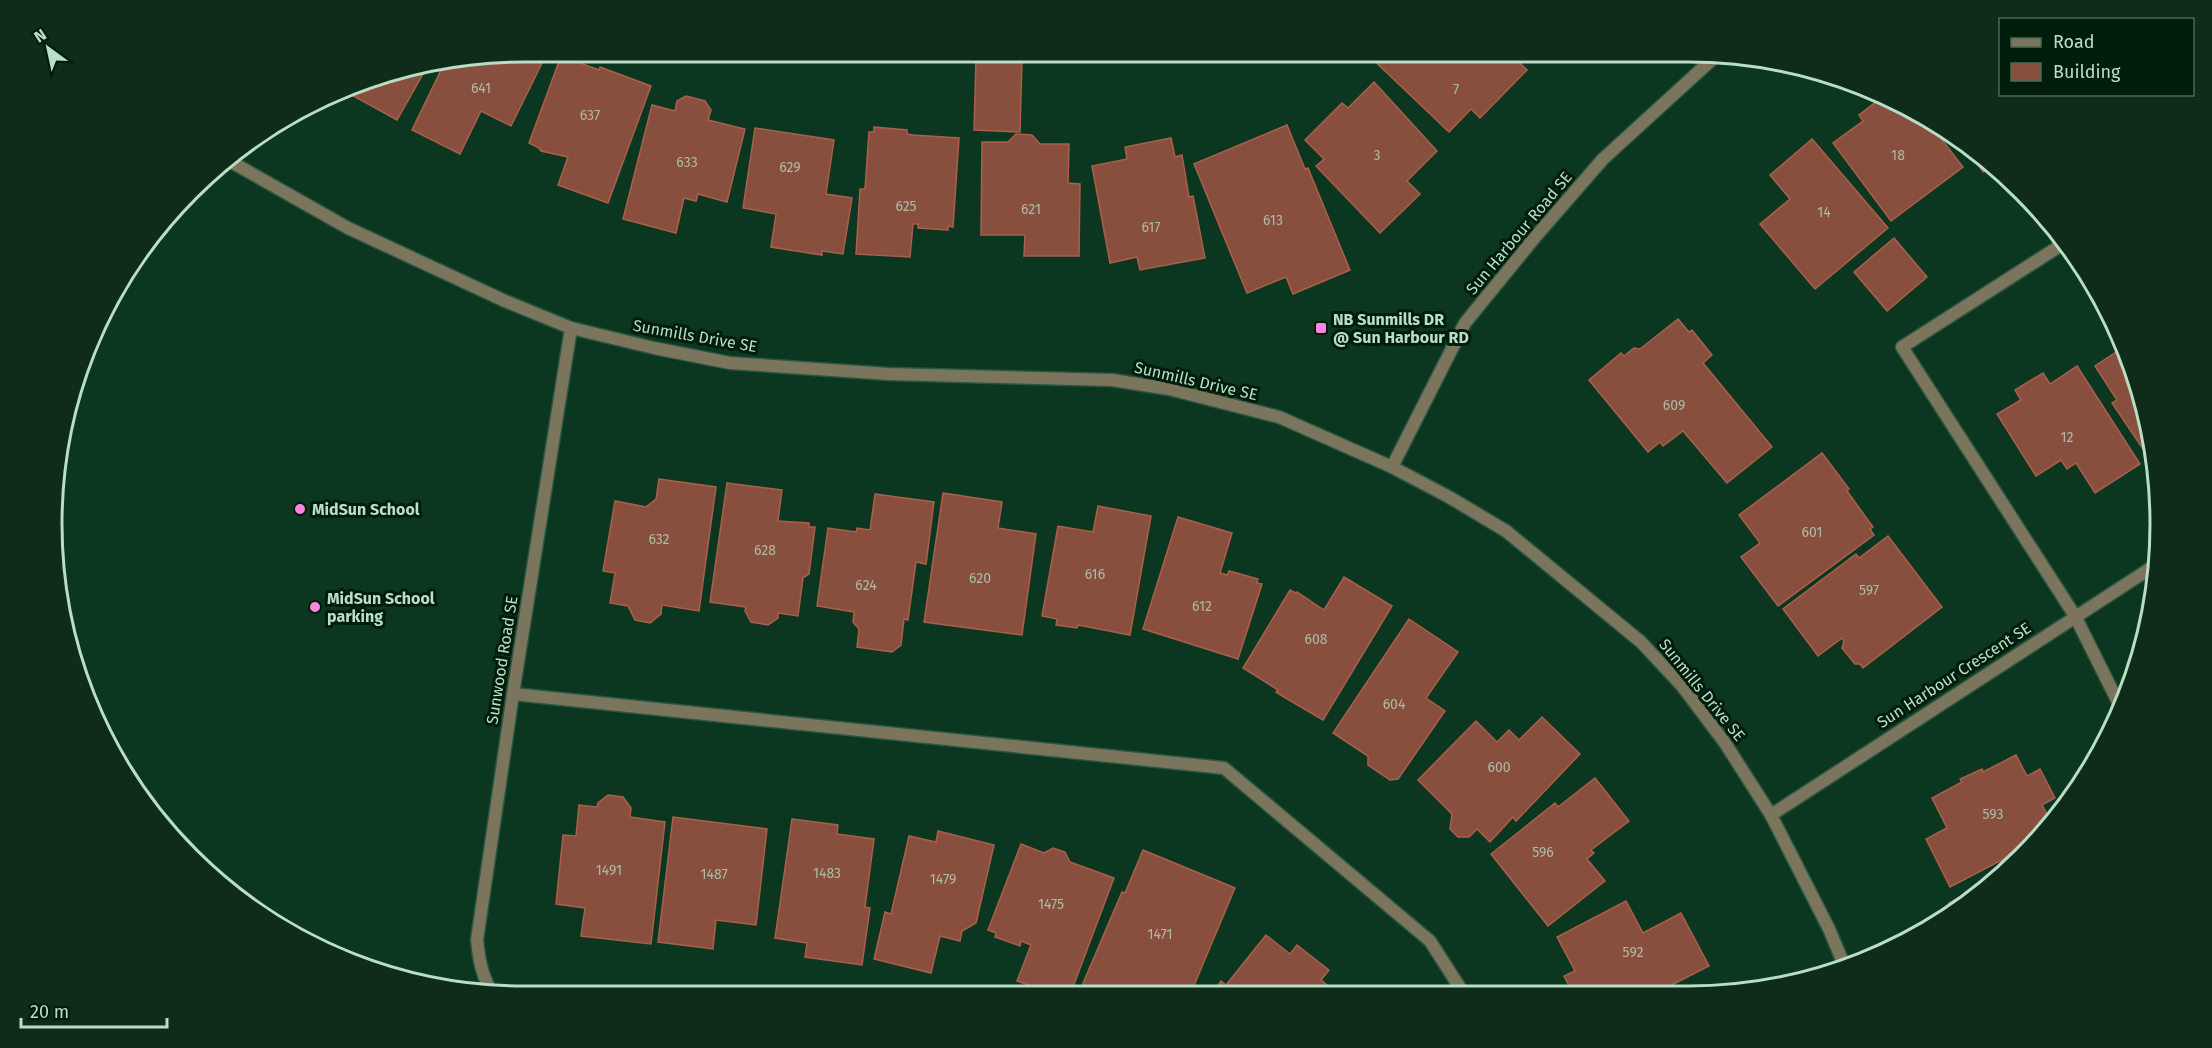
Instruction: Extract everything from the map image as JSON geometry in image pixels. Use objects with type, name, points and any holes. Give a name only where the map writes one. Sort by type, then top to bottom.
[{"type":"street","name":"Sun Harbour Road SE","points":[[1392,467],[1465,323],[1603,159],[1709,62]]},
{"type":"street","name":"Sunmills Drive SE","points":[[234,164],[348,228],[506,301],[571,328],[730,363],[889,374],[1112,380],[1169,389],[1279,417],[1392,467],[1506,531],[1641,642],[1682,686],[1725,743],[1771,815],[1829,929],[1842,960]]},
{"type":"street","points":[[2058,247],[1902,347],[2075,616],[2116,698]]},
{"type":"street","name":"Sunwood Road SE","points":[[487,985],[479,963],[477,940],[571,328]]},
{"type":"street","name":"Sun Harbour Crescent SE","points":[[1771,815],[2148,569]]},
{"type":"street","points":[[513,694],[1224,768],[1430,941],[1459,986]]},
{"type":"building","points":[[494,62],[543,62],[511,126],[481,111],[460,154],[412,130],[442,69]]},
{"type":"building","points":[[559,62],[577,62],[599,70],[600,67],[651,86],[608,203],[558,185],[568,157],[541,151],[529,143]]},
{"type":"building","points":[[976,62],[1022,62],[1020,132],[974,130]]},
{"type":"building","points":[[1376,62],[1519,62],[1527,70],[1480,118],[1471,109],[1449,132]]},
{"type":"building","points":[[424,72],[397,120],[352,95]]},
{"type":"building","points":[[1374,82],[1437,151],[1407,181],[1420,194],[1380,233],[1316,166],[1324,159],[1305,140],[1342,103],[1348,108]]},
{"type":"building","points":[[686,96],[705,101],[711,110],[708,120],[745,129],[727,202],[698,194],[696,201],[684,198],[676,233],[623,219],[652,105],[675,111],[677,101]]},
{"type":"building","points":[[1876,102],[1893,109],[1938,135],[1963,167],[1891,221],[1833,143],[1863,121],[1859,115]]},
{"type":"building","points":[[1287,125],[1305,169],[1308,168],[1350,270],[1293,294],[1286,277],[1247,293],[1194,164]]},
{"type":"building","points":[[874,127],[907,130],[907,134],[913,135],[959,138],[953,227],[948,226],[948,230],[918,228],[918,224],[913,224],[910,257],[856,254],[860,189],[865,189],[869,132],[874,132]]},
{"type":"building","points":[[755,128],[834,140],[826,194],[852,198],[843,254],[822,251],[822,255],[771,247],[776,214],[743,208]]},
{"type":"building","points":[[1016,134],[1032,135],[1040,144],[1069,144],[1068,183],[1080,184],[1079,256],[1024,256],[1025,235],[981,235],[982,142],[1008,142]]},
{"type":"building","points":[[1171,138],[1175,157],[1182,155],[1189,197],[1193,196],[1205,258],[1140,270],[1137,257],[1110,263],[1092,166],[1127,159],[1125,147]]},
{"type":"building","points":[[1812,139],[1888,228],[1815,289],[1760,224],[1790,199],[1770,175]]},
{"type":"building","points":[[1894,238],[1927,277],[1887,311],[1854,272]]},
{"type":"building","points":[[1678,319],[1689,332],[1692,330],[1712,355],[1703,363],[1772,447],[1727,483],[1683,431],[1663,446],[1660,442],[1648,452],[1589,380],[1621,353],[1624,356],[1634,348],[1640,349]]},
{"type":"building","points":[[2117,351],[2135,404],[2145,452],[2112,403],[2117,400],[2095,366]]},
{"type":"building","points":[[2077,366],[2140,464],[2095,493],[2076,463],[2067,469],[2061,460],[2036,476],[1997,414],[2021,400],[2015,390],[2043,373],[2050,384]]},
{"type":"building","points":[[1822,453],[1849,489],[1847,491],[1873,527],[1870,529],[1874,535],[1778,606],[1741,557],[1760,543],[1739,515]]},
{"type":"building","points":[[659,479],[716,487],[699,611],[662,605],[661,614],[650,623],[635,620],[628,606],[610,603],[615,573],[603,571],[615,501],[646,507],[656,499]]},
{"type":"building","points":[[727,483],[782,490],[778,521],[809,523],[809,527],[815,527],[809,574],[803,578],[798,616],[778,613],[778,618],[768,625],[751,622],[745,611],[746,607],[710,602]]},
{"type":"building","points":[[943,493],[1002,502],[998,528],[1036,534],[1022,635],[924,622]]},
{"type":"building","points":[[875,494],[934,502],[926,564],[916,562],[908,620],[904,619],[901,645],[892,652],[857,647],[859,629],[853,622],[854,612],[817,606],[828,528],[856,532],[857,528],[870,530]]},
{"type":"building","points":[[1098,506],[1151,516],[1130,635],[1078,625],[1077,628],[1056,625],[1057,619],[1042,616],[1058,526],[1093,532]]},
{"type":"building","points":[[1178,517],[1232,533],[1220,573],[1227,575],[1229,571],[1258,579],[1257,583],[1262,584],[1238,659],[1143,629]]},
{"type":"building","points":[[1888,536],[1942,607],[1863,668],[1860,664],[1855,664],[1842,648],[1844,641],[1842,638],[1818,656],[1783,609],[1856,554],[1859,558]]},
{"type":"building","points":[[1344,577],[1392,606],[1323,720],[1276,692],[1278,690],[1243,668],[1290,590],[1297,592],[1324,610]]},
{"type":"building","points":[[1409,619],[1458,652],[1426,698],[1445,711],[1398,779],[1390,780],[1368,765],[1368,756],[1333,733]]},
{"type":"building","points":[[1542,717],[1580,754],[1516,821],[1513,817],[1490,842],[1477,829],[1469,837],[1458,837],[1450,829],[1452,814],[1418,780],[1476,721],[1497,742],[1509,730],[1519,740]]},
{"type":"building","points":[[2016,755],[2027,776],[2040,769],[2055,798],[2042,805],[2048,815],[2010,856],[1950,887],[1926,839],[1947,828],[1932,798],[1962,782],[1960,779],[1982,769],[1983,772]]},
{"type":"building","points":[[1595,778],[1629,821],[1591,850],[1594,853],[1587,859],[1605,881],[1548,926],[1491,854],[1555,803],[1558,807]]},
{"type":"building","points":[[608,795],[623,797],[631,808],[630,817],[665,822],[651,944],[581,936],[585,908],[556,904],[563,835],[576,836],[579,805],[597,807],[598,803]]},
{"type":"building","points":[[673,817],[767,829],[756,925],[716,920],[713,949],[658,942]]},
{"type":"building","points":[[792,819],[838,825],[837,834],[874,839],[865,907],[870,908],[862,965],[805,957],[807,943],[775,938]]},
{"type":"building","points":[[938,831],[994,845],[976,923],[962,931],[960,941],[940,936],[931,973],[874,959],[885,912],[891,914],[909,836],[936,842]]},
{"type":"building","points":[[1021,844],[1044,853],[1053,848],[1065,852],[1070,862],[1114,878],[1073,986],[1031,986],[1017,981],[1031,945],[1021,941],[1020,946],[995,937],[996,933],[988,930]]},
{"type":"building","points":[[1143,850],[1235,888],[1194,986],[1082,986],[1122,892],[1125,893]]},
{"type":"building","points":[[1965,894],[1950,905],[1949,903]]},
{"type":"building","points":[[1626,901],[1643,933],[1681,913],[1709,966],[1670,986],[1569,986],[1564,976],[1575,971],[1557,937]]},
{"type":"building","points":[[1266,935],[1290,954],[1297,945],[1329,970],[1321,980],[1328,986],[1217,986],[1221,981],[1226,985]]},
{"type":"place","name":"NB Sunmills DR @ Sun Harbour RD","points":[[1321,328]]},
{"type":"place","name":"MidSun School","points":[[300,509]]},
{"type":"place","name":"MidSun School parking","points":[[315,607]]}]
